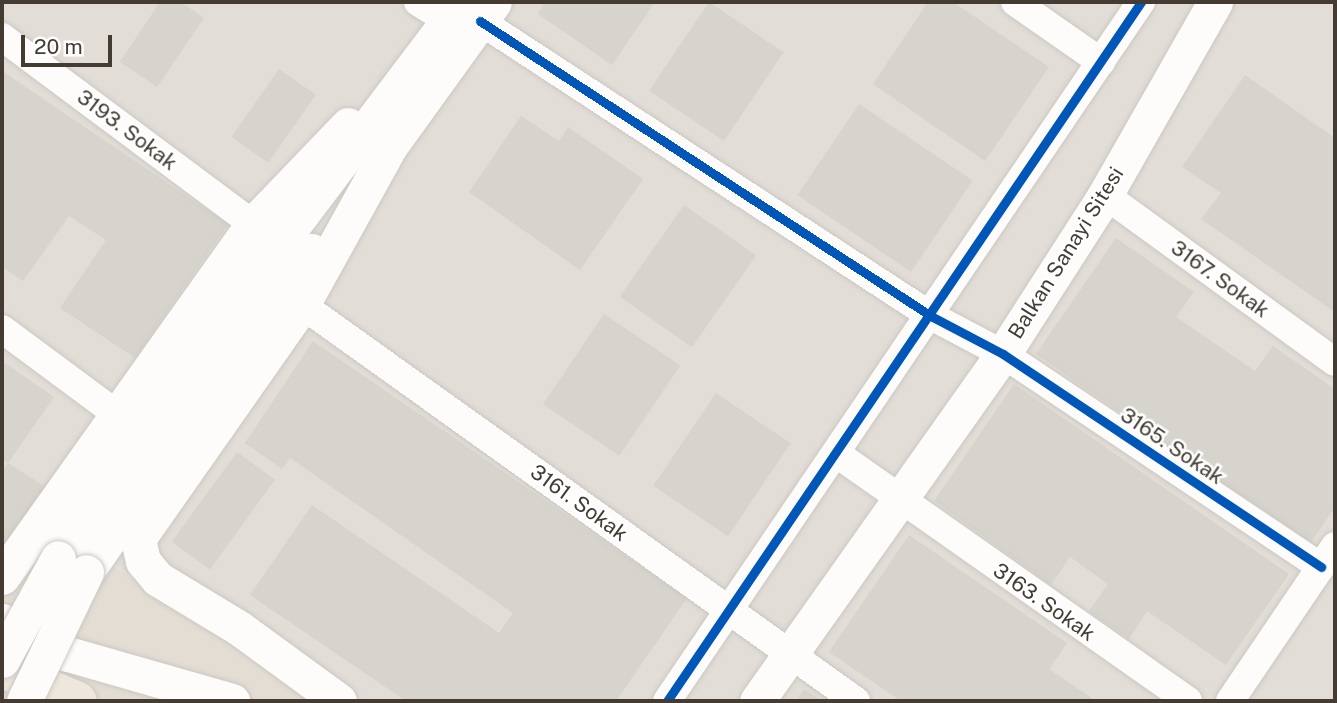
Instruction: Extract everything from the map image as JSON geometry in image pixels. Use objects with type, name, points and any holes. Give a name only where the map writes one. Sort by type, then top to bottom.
[{"type":"highway","points":[[2,669],[78,701]]},
{"type":"street","name":"3165. Sokak","points":[[418,2],[471,11],[931,316],[1003,354],[1328,556]]},
{"type":"street","points":[[1015,2],[1101,62]]},
{"type":"street","points":[[667,701],[931,316],[1141,2]]},
{"type":"street","name":"Balkan Sanayi Sitesi","points":[[757,701],[901,503],[1003,354],[1105,195],[1215,2]]},
{"type":"street","points":[[24,701],[72,565],[208,338],[394,98],[471,11]]},
{"type":"street","points":[[340,701],[239,628],[158,579],[143,561],[138,539],[302,305],[388,150],[471,11]]},
{"type":"street","name":"3193. Sokak","points":[[2,37],[253,224]]},
{"type":"street","points":[[2,577],[253,224],[337,132],[394,98]]},
{"type":"street","points":[[2,660],[72,565],[159,461],[388,150]]},
{"type":"street","name":"3167. Sokak","points":[[1105,195],[1335,362]]},
{"type":"street","name":"3161. Sokak","points":[[302,305],[856,701]]},
{"type":"street","points":[[2,329],[118,415]]},
{"type":"street","name":"3163. Sokak","points":[[837,454],[901,503],[1188,701]]},
{"type":"street","points":[[1230,701],[1328,556]]},
{"type":"street","points":[[2,621],[68,653],[232,701]]},
{"type":"shaded area","points":[[2,2],[1335,2],[1335,701],[308,701],[65,530],[2,600]]},
{"type":"shaded area","points":[[64,530],[308,701],[2,701],[2,600]]},
{"type":"building","points":[[160,2],[181,2],[204,18],[157,87],[120,62]]},
{"type":"building","points":[[545,2],[655,2],[612,65],[538,14]]},
{"type":"building","points":[[709,2],[784,52],[724,141],[649,91]]},
{"type":"building","points":[[928,2],[953,2],[1049,67],[985,161],[873,84]]},
{"type":"building","points":[[279,69],[316,95],[268,163],[231,137]]},
{"type":"building","points":[[2,71],[228,224],[135,358],[60,308],[106,240],[69,216],[23,281],[2,267]]},
{"type":"building","points":[[1245,75],[1335,138],[1335,312],[1201,219],[1221,193],[1182,167]]},
{"type":"building","points":[[859,104],[973,181],[911,272],[797,195]]},
{"type":"building","points":[[521,116],[559,141],[568,127],[643,179],[580,270],[469,192]]},
{"type":"building","points":[[684,205],[756,255],[692,347],[620,297]]},
{"type":"building","points":[[1116,238],[1194,292],[1176,317],[1255,371],[1273,346],[1335,389],[1335,507],[1310,544],[1036,354]]},
{"type":"building","points":[[604,314],[680,365],[619,456],[543,404]]},
{"type":"building","points":[[313,341],[687,598],[616,701],[406,701],[250,595],[312,505],[499,633],[513,613],[290,458],[282,469],[245,443]]},
{"type":"building","points":[[2,361],[54,397],[8,463],[2,459]]},
{"type":"building","points":[[1014,384],[1289,574],[1226,665],[1147,611],[1129,639],[1089,611],[1108,584],[1070,557],[1051,585],[934,501]]},
{"type":"building","points":[[716,393],[791,443],[728,536],[653,486]]},
{"type":"building","points":[[237,452],[275,480],[210,569],[172,542]]},
{"type":"building","points":[[8,463],[47,488],[2,552],[2,472]]},
{"type":"building","points":[[909,535],[1067,643],[1049,669],[1096,701],[901,701],[829,652]]},
{"type":"building","points":[[804,689],[822,701],[796,701]]},
{"type":"cycle path","points":[[667,701],[1141,2]]},
{"type":"cycle path","points":[[480,21],[931,316],[1003,354],[1321,567]]}]
